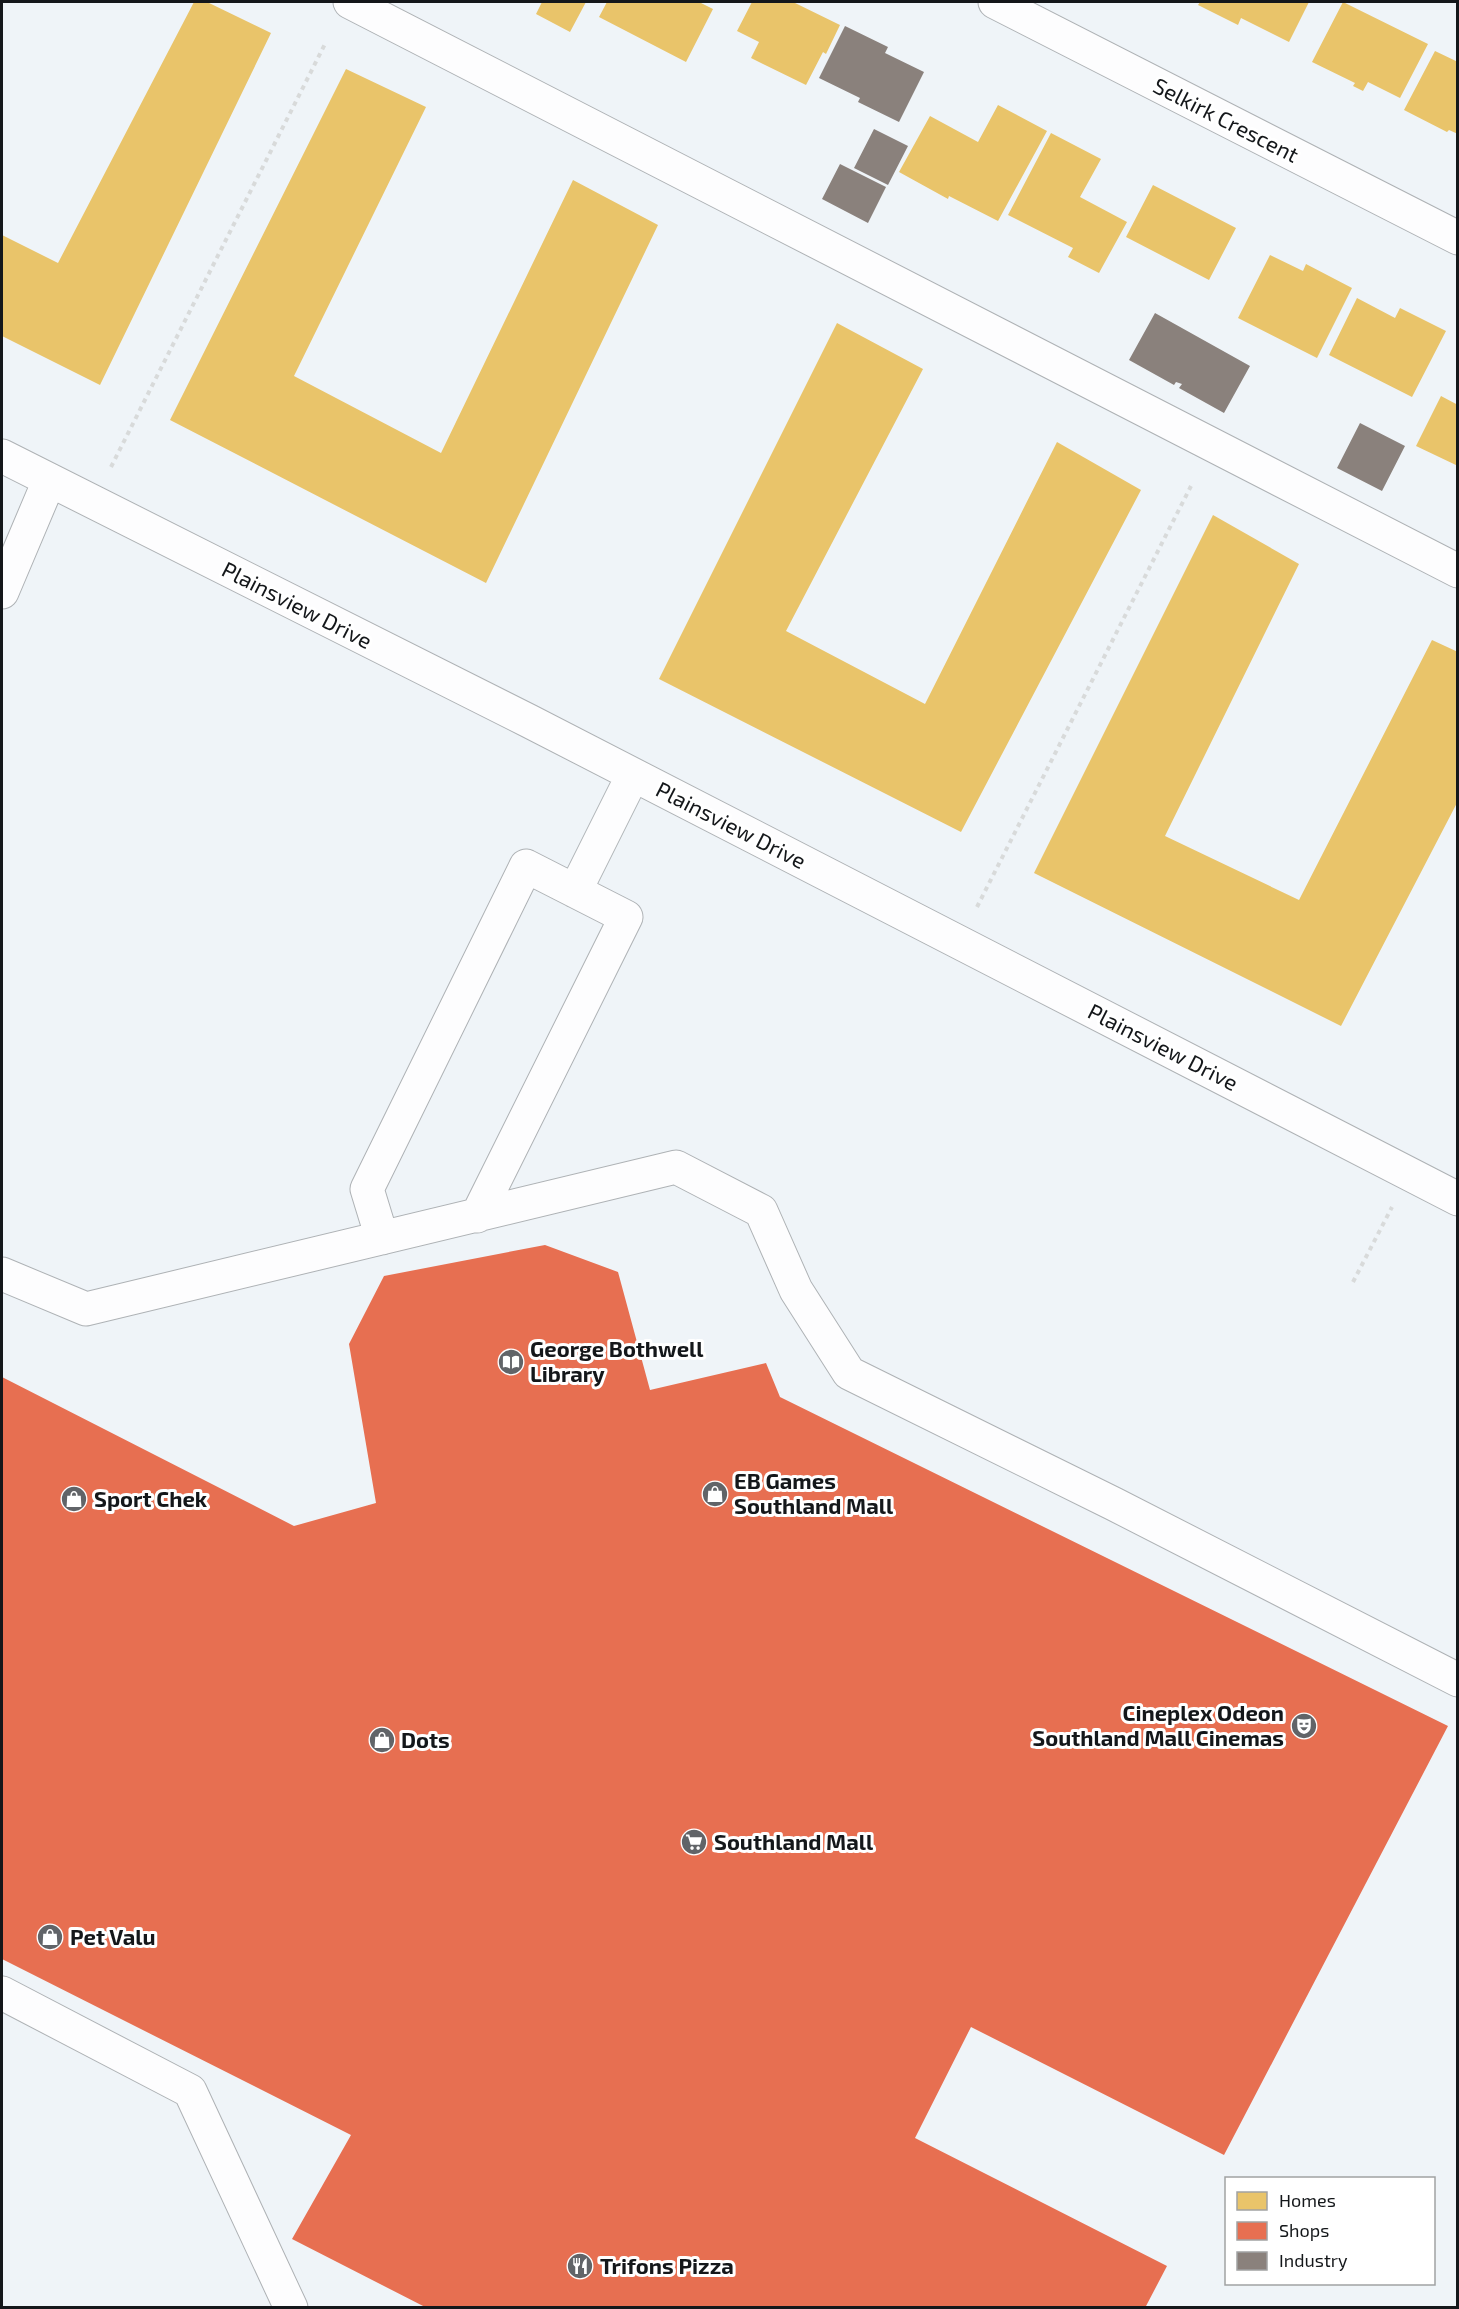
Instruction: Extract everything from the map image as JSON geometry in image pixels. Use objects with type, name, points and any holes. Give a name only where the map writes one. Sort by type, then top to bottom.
[{"type":"street","points":[[350,2],[1458,571]]},
{"type":"street","name":"Selkirk Crescent","points":[[995,2],[1458,238]]},
{"type":"street","name":"Plainsview Drive","points":[[2,456],[633,775],[1458,1199]]},
{"type":"street","points":[[2,592],[49,481]]},
{"type":"street","points":[[575,891],[633,775]]},
{"type":"street","points":[[382,1238],[367,1189],[526,866],[626,916],[477,1216]]},
{"type":"street","points":[[2,1274],[86,1309],[676,1167],[761,1211],[796,1290],[849,1373],[1114,1504],[1458,1680]]},
{"type":"street","points":[[2,1993],[190,2091],[291,2307]]},
{"type":"path","points":[[93,503],[326,42]]},
{"type":"path","points":[[959,942],[1191,486]]},
{"type":"path","points":[[1353,1282],[1408,1174]]},
{"type":"building: Homes","points":[[194,2],[207,2],[271,33],[100,385],[2,336],[2,235],[58,263]]},
{"type":"building: Homes","points":[[542,2],[586,2],[570,32],[536,14]]},
{"type":"building: Homes","points":[[607,2],[699,2],[713,9],[686,62],[599,17]]},
{"type":"building: Homes","points":[[752,2],[793,2],[840,25],[826,54],[823,52],[806,85],[751,58],[759,42],[737,31]]},
{"type":"building: Homes","points":[[1200,2],[1309,2],[1289,42],[1241,18],[1238,25],[1198,5]]},
{"type":"building: Homes","points":[[1343,2],[1428,44],[1400,98],[1368,82],[1363,91],[1353,86],[1355,83],[1312,62]]},
{"type":"building: Homes","points":[[1435,51],[1458,62],[1458,134],[1449,130],[1447,132],[1404,110]]},
{"type":"building: Homes","points":[[346,69],[426,107],[294,376],[441,453],[573,180],[658,225],[486,583],[170,420]]},
{"type":"building: Homes","points":[[998,105],[1047,131],[998,221],[949,196],[948,199],[899,172],[930,116],[978,142]]},
{"type":"building: Homes","points":[[1051,133],[1101,159],[1080,197],[1127,222],[1099,273],[1068,257],[1073,248],[1008,215]]},
{"type":"building: Homes","points":[[1153,185],[1236,228],[1209,280],[1126,237]]},
{"type":"building: Homes","points":[[1270,255],[1303,271],[1306,264],[1352,288],[1317,358],[1238,318]]},
{"type":"building: Homes","points":[[1357,298],[1395,318],[1400,308],[1446,331],[1412,397],[1329,355]]},
{"type":"building: Homes","points":[[837,323],[923,369],[786,631],[925,704],[1057,442],[1141,490],[961,832],[659,679]]},
{"type":"building: Homes","points":[[1441,396],[1458,405],[1458,466],[1416,446]]},
{"type":"building: Homes","points":[[1213,515],[1299,564],[1165,836],[1299,900],[1432,640],[1458,652],[1458,801],[1341,1026],[1034,873]]},
{"type":"building: Shops","name":"Southland Mall","points":[[545,1245],[618,1272],[650,1390],[766,1363],[780,1397],[1448,1726],[1224,2155],[971,2027],[915,2138],[1167,2266],[1145,2308],[427,2308],[292,2239],[351,2135],[2,1959],[2,1377],[294,1526],[376,1503],[349,1344],[384,1276]]},
{"type":"building: Industry","points":[[845,26],[888,47],[885,53],[924,72],[899,122],[858,102],[860,98],[819,78]]},
{"type":"building: Industry","points":[[874,129],[908,146],[888,185],[854,168]]},
{"type":"building: Industry","points":[[840,164],[886,187],[868,223],[822,199]]},
{"type":"building: Industry","points":[[1155,313],[1250,366],[1224,413],[1179,388],[1182,384],[1176,382],[1174,385],[1129,360]]},
{"type":"building: Industry","points":[[1360,423],[1405,446],[1382,491],[1337,468]]},
{"type":"place","name":"George Bothwell Library","points":[[511,1362]]},
{"type":"place","name":"EB Games Southland Mall","points":[[715,1494]]},
{"type":"place","name":"Sport Chek","points":[[74,1499]]},
{"type":"place","name":"Cineplex Odeon Southland Mall Cinemas","points":[[1304,1726]]},
{"type":"place","name":"Dots","points":[[382,1740]]},
{"type":"place","name":"Southland Mall","points":[[694,1842]]},
{"type":"place","name":"Pet Valu","points":[[50,1937]]},
{"type":"place","name":"Trifons Pizza","points":[[580,2266]]}]
